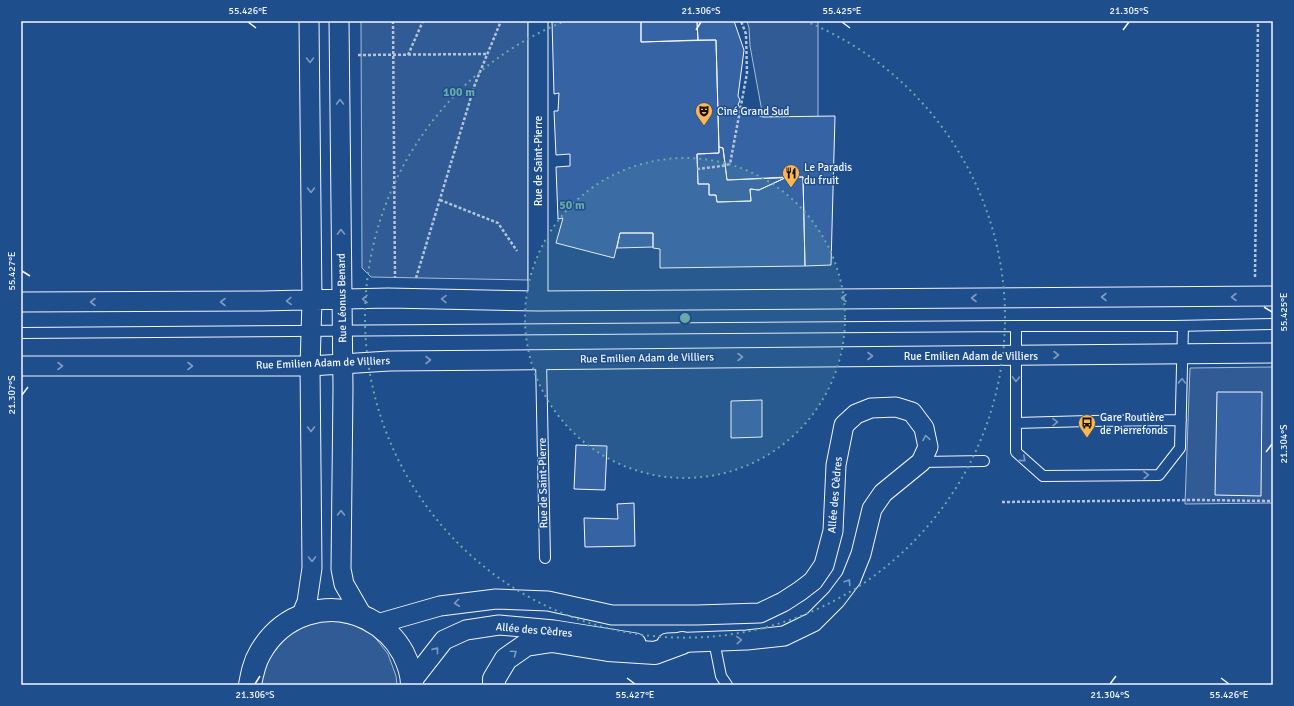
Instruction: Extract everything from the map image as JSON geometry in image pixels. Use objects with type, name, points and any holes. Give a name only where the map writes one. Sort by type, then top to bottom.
[{"type":"main road","points":[[250,685],[252,672],[259,654],[270,638],[284,625],[301,616],[320,611],[340,610],[370,620],[389,634],[399,646],[406,660],[412,683]]},
{"type":"main road","points":[[494,685],[494,679],[506,659],[526,645],[552,641],[608,650],[656,653],[682,643]]},
{"type":"street","points":[[301,616],[306,602],[312,568],[310,366],[312,301],[309,21]]},
{"type":"street","name":"Rue Léonus Benard","points":[[339,21],[343,330],[341,569],[344,584],[370,620]]},
{"type":"street","name":"Rue de Saint-Pierre","points":[[538,21],[538,301]]},
{"type":"street","points":[[21,302],[312,301],[388,298],[538,301],[1273,296]]},
{"type":"street","name":"Rue Emilien Adam de Villiers","points":[[21,366],[310,366],[389,361],[1273,354]]},
{"type":"street","name":"Allée des Cèdres","points":[[370,620],[440,606],[496,599],[548,601],[612,615],[760,613],[783,602],[800,591],[813,581],[824,565],[833,530],[836,465],[844,425],[856,414],[871,408],[896,407],[912,412],[924,428],[928,447],[921,462],[883,493],[872,509],[861,554],[851,578],[836,599],[813,622],[784,636],[645,644],[554,630],[499,625],[466,630],[444,640],[412,683]]},
{"type":"lane","points":[[21,333],[311,330],[1183,326],[1273,324]]},
{"type":"lane","points":[[1016,326],[1016,452],[1043,476],[1159,475],[1180,448],[1183,326]]},
{"type":"lane","name":"Rue de Saint-Pierre","points":[[541,360],[544,558]]},
{"type":"lane","points":[[1016,423],[1181,420]]},
{"type":"lane","points":[[921,462],[984,461]]},
{"type":"lane","points":[[714,641],[721,676],[727,685]]},
{"type":"path","points":[[393,21],[395,282]]},
{"type":"path","points":[[408,55],[423,21]]},
{"type":"path","points":[[415,282],[475,84],[501,21]]},
{"type":"path","points":[[697,169],[730,164],[747,73],[746,34],[741,21]]},
{"type":"path","points":[[1255,279],[1258,21]]},
{"type":"path","points":[[355,55],[488,54]]},
{"type":"path","points":[[440,200],[498,223],[518,252]]},
{"type":"path","points":[[1002,502],[1197,500],[1273,501]]},
{"type":"shaded area","points":[[361,21],[528,21],[528,280],[371,277],[362,268]]},
{"type":"shaded area","points":[[747,21],[818,21],[818,117],[763,117]]},
{"type":"shaded area","points":[[1273,367],[1273,503],[1185,504],[1190,368]]},
{"type":"shaded area","points":[[331,620],[354,625],[374,636],[388,654],[396,676],[397,685],[259,685],[261,670],[288,633],[308,623]]},
{"type":"building","points":[[552,21],[641,21],[641,42],[716,40],[719,153],[697,154],[698,184],[709,184],[709,195],[716,195],[717,202],[751,201],[750,189],[759,190],[787,177],[803,177],[805,266],[660,268],[660,249],[653,248],[653,233],[620,233],[614,258],[556,243],[563,218],[558,219],[556,167],[570,166],[570,154],[556,155],[554,111],[558,111],[559,93],[554,94]]},
{"type":"building","points":[[641,21],[697,21],[698,40],[641,42]]},
{"type":"building","points":[[697,21],[734,21],[744,50],[738,96],[740,100],[738,105],[743,111],[763,117],[835,116],[831,265],[805,266],[803,177],[727,180],[723,148],[719,147],[716,40],[698,40]]},
{"type":"building","points":[[719,147],[723,148],[727,180],[787,177],[759,190],[750,189],[751,201],[717,202],[716,195],[709,195],[709,184],[698,184],[697,154],[719,153]]},
{"type":"building","points":[[620,233],[653,233],[653,247],[617,248]]},
{"type":"building","points":[[1217,392],[1262,392],[1261,496],[1215,495]]},
{"type":"building","points":[[762,400],[762,437],[731,438],[731,401]]},
{"type":"building","points":[[576,445],[607,446],[605,490],[574,489]]},
{"type":"building","points":[[634,503],[635,546],[585,547],[584,518],[618,519],[617,504]]},
{"type":"place","name":"Ciné Grand Sud","points":[[704,126]]},
{"type":"place","name":"Le Paradis du fruit","points":[[791,188]]},
{"type":"place","name":"Gare Routière de Pierrefonds","points":[[1087,438]]}]
